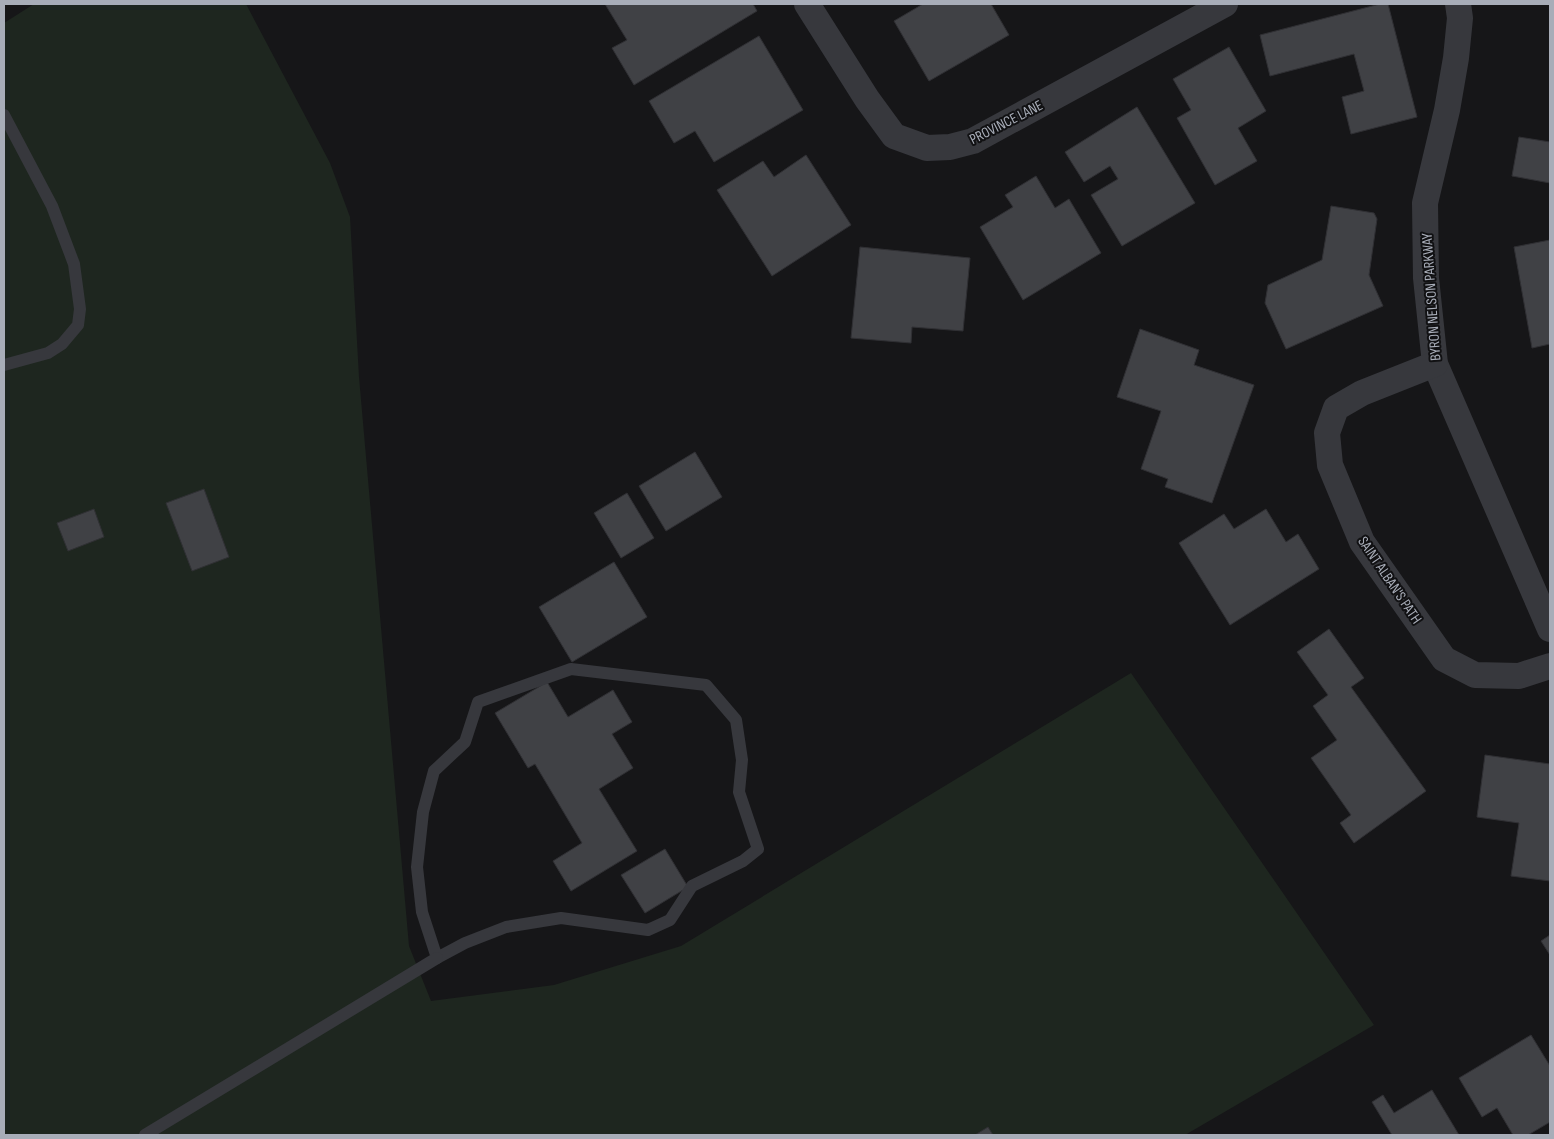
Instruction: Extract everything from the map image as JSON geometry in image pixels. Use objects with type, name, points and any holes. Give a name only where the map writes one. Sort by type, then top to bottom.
[{"type":"street","name":"PROVINCE LANE","points":[[807,4],[867,99],[894,136],[927,148],[950,147],[974,141],[1225,4]]},
{"type":"street","name":"BYRON NELSON PARKWAY","points":[[1458,4],[1460,18],[1456,58],[1425,203],[1426,278],[1434,364],[1550,629]]},
{"type":"street","name":"SAINT ALBAN'S PATH","points":[[1434,364],[1362,393],[1336,408],[1327,433],[1330,465],[1362,542],[1444,659],[1475,675],[1519,676],[1550,666]]},
{"type":"lane","points":[[4,115],[52,206],[74,264],[80,309],[78,325],[62,344],[48,352],[4,365]]},
{"type":"lane","points":[[145,1135],[437,958],[465,943],[506,926],[560,918],[648,930],[670,920],[692,886],[743,861],[758,849],[740,792],[742,760],[736,720],[706,685],[571,669],[478,702],[465,742],[434,771],[423,812],[417,867],[422,912],[437,958]]},
{"type":"shaded area","points":[[34,4],[246,4],[330,163],[350,217],[359,377],[409,946],[431,1001],[554,985],[681,946],[1131,673],[1374,1025],[1185,1135],[4,1135],[4,23]]},
{"type":"building","points":[[605,4],[753,4],[757,11],[634,85],[612,48],[627,40]]},
{"type":"building","points":[[923,4],[991,4],[1009,35],[929,81],[894,21]]},
{"type":"building","points":[[1380,4],[1388,4],[1417,117],[1351,134],[1342,97],[1364,91],[1354,54],[1270,76],[1260,35]]},
{"type":"building","points":[[759,36],[803,110],[714,162],[695,131],[674,143],[649,101]]},
{"type":"building","points":[[1229,47],[1266,111],[1238,128],[1257,161],[1215,185],[1177,118],[1191,110],[1173,79]]},
{"type":"building","points":[[1137,107],[1195,203],[1122,246],[1091,195],[1118,179],[1110,166],[1084,182],[1065,152]]},
{"type":"building","points":[[1519,137],[1550,142],[1550,183],[1512,176]]},
{"type":"building","points":[[806,155],[851,225],[772,276],[717,190],[763,161],[774,177]]},
{"type":"building","points":[[1036,176],[1055,208],[1069,199],[1101,253],[1023,300],[980,227],[1013,207],[1005,195]]},
{"type":"building","points":[[1331,206],[1374,213],[1377,219],[1369,275],[1383,306],[1286,349],[1265,303],[1268,285],[1322,260]]},
{"type":"building","points":[[1550,240],[1550,344],[1532,348],[1514,247]]},
{"type":"building","points":[[860,247],[970,258],[963,331],[912,327],[911,343],[851,338]]},
{"type":"building","points":[[1140,329],[1199,350],[1194,365],[1254,385],[1212,503],[1165,487],[1168,479],[1141,469],[1161,411],[1117,397]]},
{"type":"building","points":[[695,452],[722,497],[666,531],[639,486]]},
{"type":"building","points":[[204,489],[229,557],[192,571],[166,503]]},
{"type":"building","points":[[627,493],[654,538],[621,558],[594,513]]},
{"type":"building","points":[[94,509],[104,537],[68,551],[57,523]]},
{"type":"building","points":[[1266,509],[1286,542],[1298,534],[1319,569],[1230,625],[1179,543],[1224,514],[1234,529]]},
{"type":"building","points":[[614,562],[647,617],[572,662],[539,607]]},
{"type":"building","points":[[1329,629],[1364,678],[1351,687],[1426,791],[1354,843],[1340,823],[1351,815],[1311,758],[1337,740],[1313,706],[1328,695],[1297,652]]},
{"type":"building","points":[[547,682],[568,717],[613,690],[632,722],[612,734],[633,768],[599,789],[637,851],[571,891],[553,861],[582,843],[535,764],[528,768],[495,713]]},
{"type":"building","points":[[1485,755],[1550,764],[1550,881],[1511,876],[1519,823],[1477,817]]},
{"type":"building","points":[[665,849],[688,887],[645,913],[621,875]]},
{"type":"building","points":[[1550,935],[1550,955],[1541,941]]},
{"type":"building","points":[[1531,1035],[1550,1066],[1550,1122],[1528,1135],[1513,1135],[1497,1108],[1482,1117],[1459,1078]]},
{"type":"building","points":[[1432,1090],[1459,1135],[1392,1135],[1372,1102],[1383,1095],[1394,1113]]},
{"type":"building","points":[[988,1127],[993,1135],[975,1135]]}]
